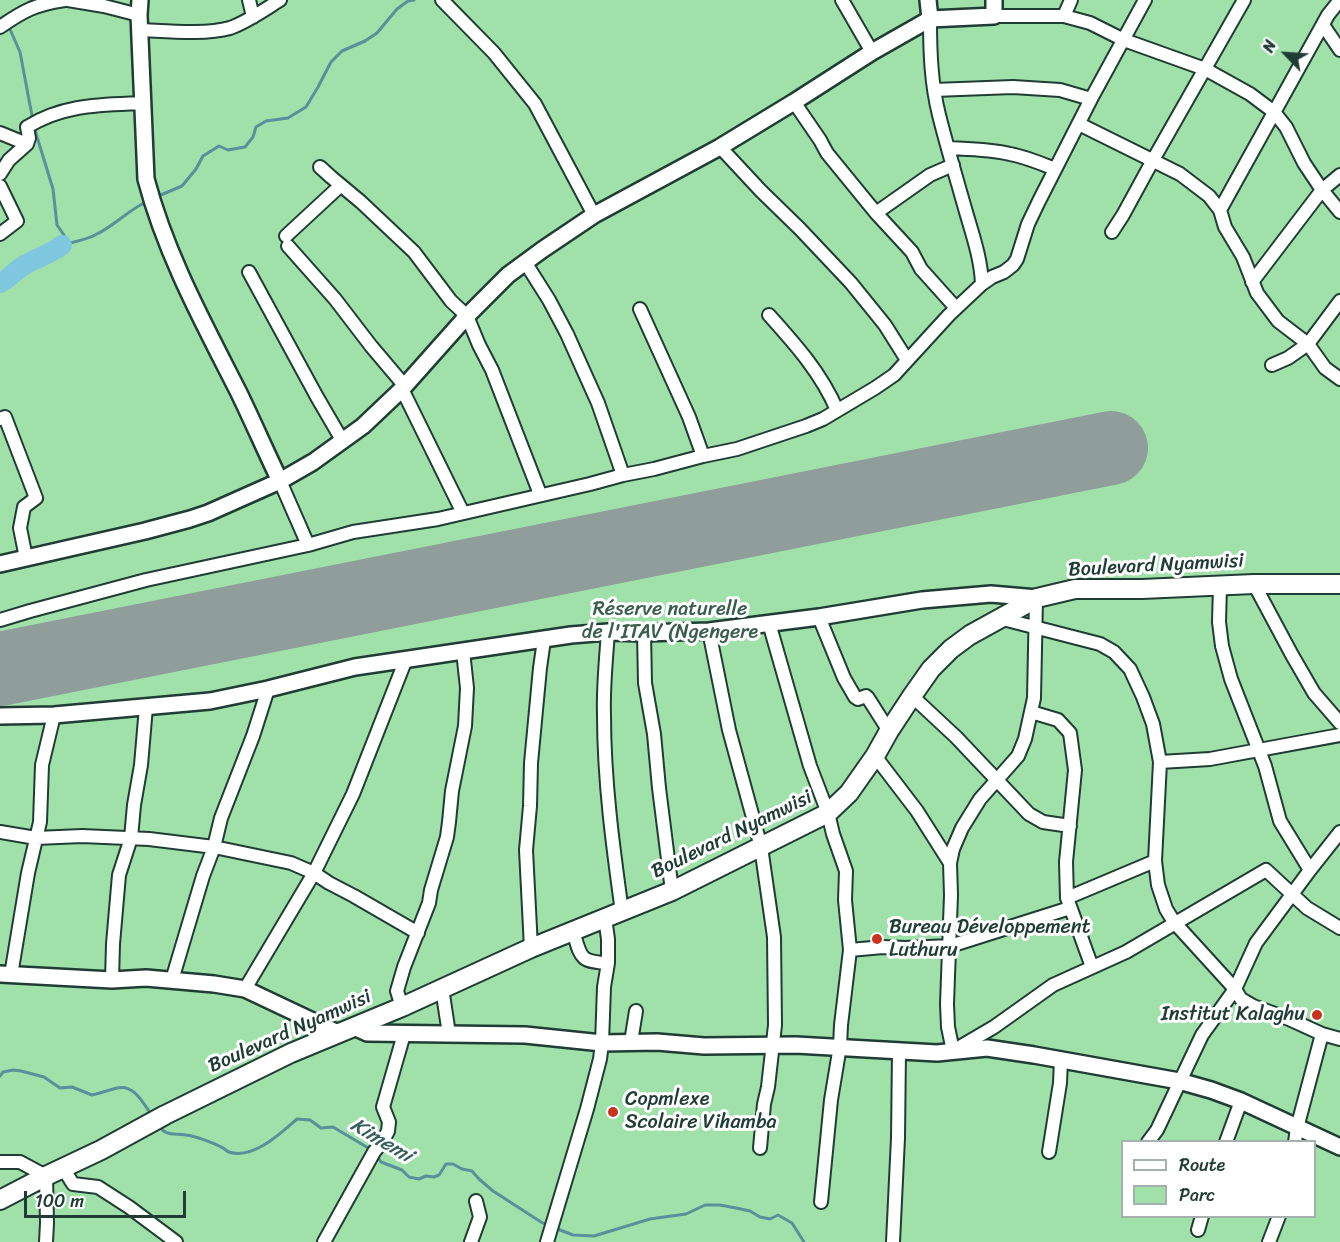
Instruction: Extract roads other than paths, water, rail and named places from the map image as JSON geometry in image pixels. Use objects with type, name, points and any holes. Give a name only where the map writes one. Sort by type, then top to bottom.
[{"type":"main road","name":"Boulevard Nyamwisi","points":[[0,1200],[291,1053],[402,1007],[531,948],[672,891],[828,813],[849,793],[931,669],[951,649],[970,635],[1037,598],[1075,589],[1122,590],[1254,584],[1340,584]]},
{"type":"street","points":[[20,14],[27,0]]},
{"type":"street","points":[[0,27],[33,7],[66,0],[104,6],[199,32],[230,28],[280,0]]},
{"type":"street","points":[[249,0],[253,17]]},
{"type":"street","points":[[442,0],[495,53],[535,104],[594,215]]},
{"type":"street","points":[[842,0],[872,52]]},
{"type":"street","points":[[928,0],[934,90],[976,245],[982,284]]},
{"type":"street","points":[[994,0],[994,16]]},
{"type":"street","points":[[1064,16],[1071,0]]},
{"type":"street","points":[[0,620],[146,580],[308,545],[353,532],[438,519],[736,449],[792,431],[823,418],[894,375],[956,308],[982,284],[1004,272],[1017,259],[1028,224],[1055,169],[1145,0]]},
{"type":"street","points":[[1112,232],[1244,0]]},
{"type":"street","points":[[1220,210],[1323,25],[1340,0]]},
{"type":"street","points":[[139,15],[146,179],[158,222],[177,268],[240,396],[308,545]]},
{"type":"street","points":[[0,564],[190,519],[280,481],[313,462],[363,426],[403,387],[467,316],[508,275],[525,262],[594,215],[720,147],[872,52],[930,19],[1064,16],[1090,23],[1124,40],[1205,69],[1250,94],[1274,112],[1286,127],[1304,163],[1340,212]]},
{"type":"street","points":[[1323,25],[1340,50]]},
{"type":"street","points":[[934,90],[1013,87],[1060,90],[1091,99]]},
{"type":"street","points":[[794,102],[827,153],[876,213],[912,252],[921,269],[956,308]]},
{"type":"street","points":[[0,174],[9,160],[27,144],[29,138],[27,127],[40,119],[85,106],[143,103]]},
{"type":"street","points":[[1079,124],[1180,174],[1209,196],[1220,210],[1225,227],[1243,257],[1257,293],[1278,321],[1308,344],[1325,368],[1340,379]]},
{"type":"street","points":[[0,133],[27,144]]},
{"type":"street","points":[[720,147],[851,283],[885,326],[907,360]]},
{"type":"street","points":[[948,148],[982,149],[1008,153],[1055,169]]},
{"type":"street","points":[[876,213],[930,175],[953,165]]},
{"type":"street","points":[[320,167],[414,252],[451,301],[467,316],[492,370],[540,494]]},
{"type":"street","points":[[1252,282],[1322,190],[1340,175]]},
{"type":"street","points":[[0,186],[17,221],[0,234]]},
{"type":"street","points":[[340,186],[287,241],[403,387],[463,513]]},
{"type":"street","points":[[525,262],[567,334],[598,403],[623,475]]},
{"type":"street","points":[[249,272],[342,440]]},
{"type":"street","points":[[1272,365],[1288,358],[1308,344],[1340,301]]},
{"type":"street","points":[[640,309],[689,417],[703,456]]},
{"type":"street","points":[[769,315],[813,366],[837,410]]},
{"type":"street","points":[[0,419],[4,417],[36,498],[24,507],[20,528],[26,558]]},
{"type":"street","points":[[1254,584],[1314,693],[1340,723]]},
{"type":"street","points":[[1220,586],[1219,622],[1222,646],[1231,679],[1265,766],[1280,821],[1310,870]]},
{"type":"street","points":[[0,716],[54,716],[210,701],[355,667],[571,635],[608,632],[708,631],[819,617],[922,600],[991,594],[1037,598],[1034,698],[1025,739],[1018,756],[980,799],[962,828],[950,862],[947,1004],[948,1027],[953,1051]]},
{"type":"street","points":[[819,617],[844,678],[855,697],[868,698],[889,731]]},
{"type":"street","points":[[999,618],[1100,644],[1114,652],[1130,669],[1153,724],[1160,762],[1155,861],[1158,885],[1166,909],[1174,922],[1235,989],[1241,999],[1322,1034],[1340,1039]]},
{"type":"street","points":[[769,623],[810,766],[846,871],[845,900],[850,950],[821,1202]]},
{"type":"street","points":[[708,631],[729,730],[761,847],[774,937],[775,1025],[760,1148]]},
{"type":"street","points":[[547,1241],[600,1059],[602,1043],[608,939],[614,915],[614,847],[605,761],[604,713],[608,632]]},
{"type":"street","points":[[644,633],[645,683],[654,734],[672,891]]},
{"type":"street","points":[[531,948],[526,850],[531,763],[544,640]]},
{"type":"street","points":[[402,1007],[398,991],[404,967],[429,903],[447,837],[452,791],[465,726],[464,651]]},
{"type":"street","points":[[245,989],[314,873],[355,788],[406,660]]},
{"type":"street","points":[[172,980],[224,810],[254,736],[268,689]]},
{"type":"street","points":[[912,696],[956,737],[1029,814],[1043,822],[1070,826]]},
{"type":"street","points":[[112,980],[119,882],[131,838],[146,707]]},
{"type":"street","points":[[1031,712],[1058,720],[1070,732],[1075,770],[1066,862],[1069,903],[1092,967]]},
{"type":"street","points":[[54,716],[42,765],[40,822],[6,974],[112,980],[146,978],[245,989],[301,1014],[346,1030],[367,1033],[525,1035],[602,1043],[657,1042],[704,1046],[796,1044],[937,1053],[987,1048],[1179,1081],[1241,1101],[1296,1135],[1314,1140]]},
{"type":"street","points":[[1160,762],[1210,759],[1340,735]]},
{"type":"street","points":[[875,756],[917,811],[950,862]]},
{"type":"street","points":[[0,832],[36,838],[82,836],[131,838],[214,847],[291,863],[314,873],[418,933]]},
{"type":"street","points":[[1150,1140],[1157,1130],[1202,1035],[1235,989],[1256,944],[1340,832]]},
{"type":"street","points":[[850,950],[950,946],[1069,903],[1155,861]]},
{"type":"street","points":[[953,1051],[994,1027],[1053,985],[1126,952],[1266,870],[1307,908],[1340,928]]},
{"type":"street","points":[[573,931],[581,956],[592,962],[608,963]]},
{"type":"street","points":[[442,988],[448,1034]]},
{"type":"street","points":[[632,1042],[636,1011]]},
{"type":"street","points":[[324,1242],[388,1131],[389,1122],[383,1107],[404,1034]]},
{"type":"street","points":[[1296,1135],[1322,1034]]},
{"type":"street","points":[[893,1242],[899,1051]]},
{"type":"street","points":[[1049,1152],[1060,1083],[1060,1060]]},
{"type":"street","points":[[1227,1140],[1241,1101]]},
{"type":"street","points":[[1316,1140],[1340,1147]]},
{"type":"street","points":[[0,1162],[20,1162],[46,1176],[46,1242]]},
{"type":"street","points":[[63,1168],[73,1184],[98,1187],[129,1207],[162,1237],[176,1242]]},
{"type":"street","points":[[471,1242],[480,1218],[476,1201]]},
{"type":"street","points":[[1198,1230],[1201,1218]]},
{"type":"street","points":[[1269,1242],[1278,1218]]},
{"type":"waterway","points":[[156,197],[182,186],[203,156],[219,146],[228,150],[245,147],[253,137],[256,127],[266,121],[288,118],[306,107],[331,62],[342,51],[377,33],[397,9],[408,1],[414,0]]},
{"type":"waterway","points":[[9,27],[20,52],[33,121]]},
{"type":"waterway","points":[[34,127],[53,189],[57,225],[64,235],[62,245],[102,232],[144,203]]},
{"type":"waterway","points":[[0,283],[23,266],[62,245]]},
{"type":"waterway","name":"Kimemi","points":[[0,1076],[3,1072],[21,1071],[44,1077],[60,1088],[72,1087],[92,1095],[117,1088],[128,1089],[137,1095],[151,1114]]},
{"type":"waterway","name":"Kimemi","points":[[158,1124],[167,1133],[194,1137],[222,1147],[229,1152],[238,1153],[248,1152],[266,1144],[297,1119],[310,1120],[321,1128],[333,1127],[370,1149]]},
{"type":"waterway","name":"Kimemi","points":[[377,1156],[381,1162],[402,1170],[409,1177],[419,1179],[439,1175],[446,1164],[453,1164],[472,1171],[493,1191],[549,1226]]},
{"type":"waterway","points":[[555,1228],[573,1235],[594,1236],[650,1219],[686,1214],[705,1205],[720,1205],[750,1211],[760,1217],[770,1219],[778,1215],[792,1223],[804,1242]]},
{"type":"place","name":"Bureau Développement Luthuru","points":[[877,939]]},
{"type":"place","name":"Institut Kalaghu","points":[[1317,1015]]},
{"type":"place","name":"Copmlexe Scolaire Vihamba","points":[[613,1112]]},
{"type":"park label","name":"Réserve naturelle de l'ITAV (Ngengere","points":[[670,622]]}]
